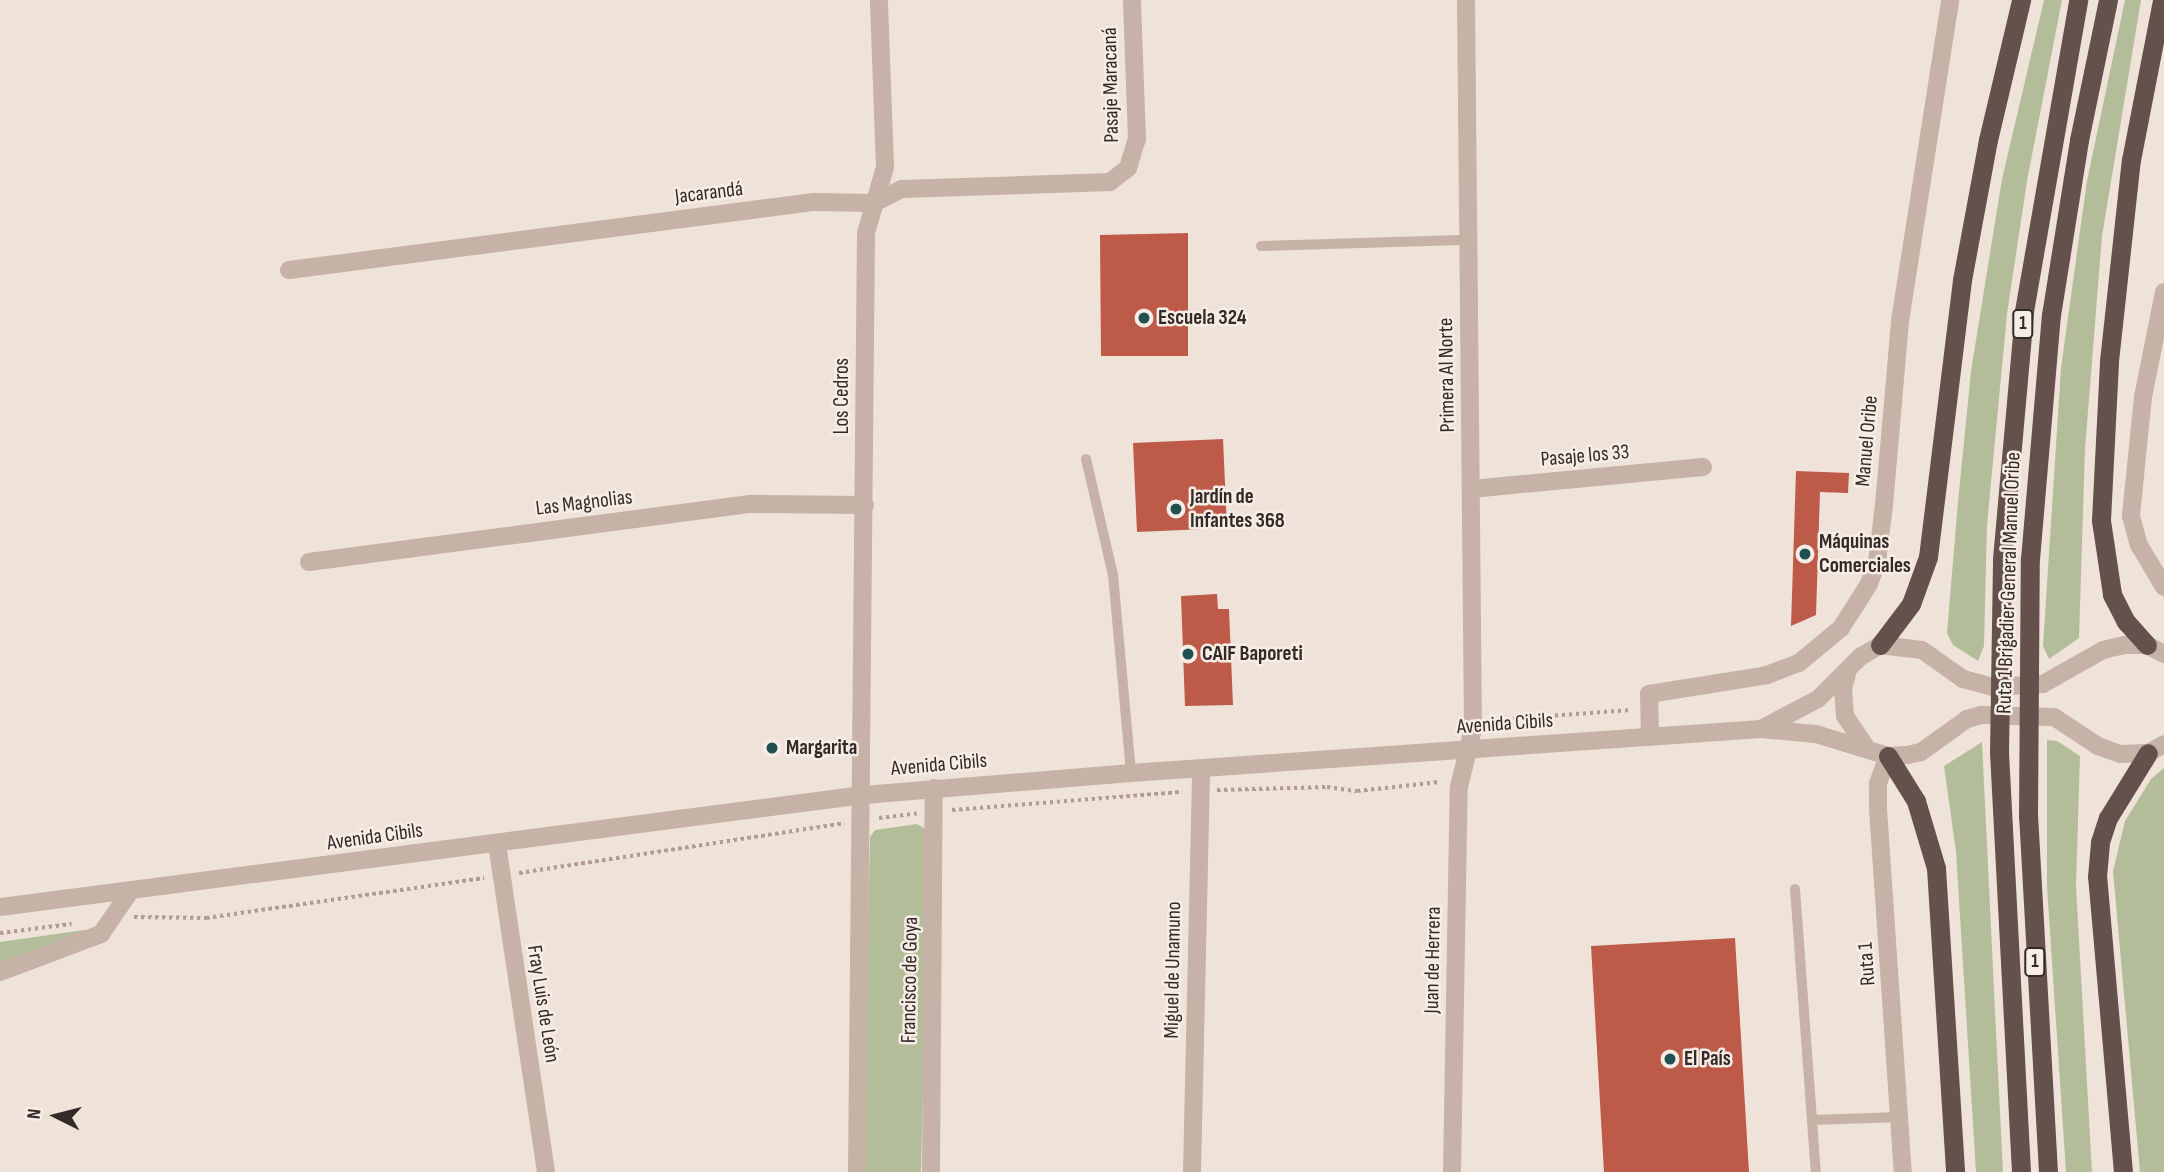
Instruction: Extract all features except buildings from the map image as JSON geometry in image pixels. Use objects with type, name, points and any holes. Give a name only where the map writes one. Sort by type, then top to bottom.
[{"type":"highway","points":[[1880,645],[1911,604],[1928,557],[1962,280],[1988,140],[2021,0]]},
{"type":"highway","name":"Ruta 1 Brigadier General Manuel Oribe","points":[[2021,1172],[1999,753],[1998,651],[2007,484],[2024,311],[2078,0]]},
{"type":"highway","name":"Ruta 1 Brigadier General Manuel Oribe","points":[[2048,1172],[2027,752],[2027,650],[2039,419],[2051,315],[2074,164],[2108,0]]},
{"type":"highway","points":[[2155,650],[2126,622],[2112,594],[2101,520],[2109,360],[2131,160],[2162,0]]},
{"type":"highway","points":[[2123,1172],[2097,877],[2099,842],[2108,818],[2156,748]]},
{"type":"highway","points":[[1888,756],[1916,801],[1936,868],[1955,1172]]},
{"type":"street","name":"Los Cedros","points":[[864,795],[866,233],[885,167],[879,0]]},
{"type":"street","name":"Pasaje Maracaná","points":[[1128,168],[1137,139],[1132,0]]},
{"type":"street","name":"Primera Al Norte","points":[[1466,0],[1473,729],[1468,749]]},
{"type":"street","name":"Manuel Oribe","points":[[1650,737],[1649,694],[1767,675],[1799,663],[1841,628],[1869,584],[1877,562],[1884,505],[1900,321],[1950,0]]},
{"type":"street","name":"Jacarandá","points":[[289,270],[813,202],[874,203],[902,189],[1111,182],[1128,168]]},
{"type":"street","points":[[2164,292],[2143,397],[2131,516],[2139,545],[2159,569],[2164,587]]},
{"type":"street","name":"Pasaje los 33","points":[[1471,489],[1703,467]]},
{"type":"street","name":"Las Magnolias","points":[[310,562],[752,504],[864,505]]},
{"type":"street","name":"Avenida Cibils","points":[[1761,729],[1818,699],[1848,670],[1880,645]]},
{"type":"street","points":[[1880,645],[1922,650],[1963,678],[1993,687],[2043,684],[2102,650],[2155,650]]},
{"type":"street","points":[[1848,670],[1843,688],[1844,716],[1866,747]]},
{"type":"street","points":[[1888,756],[1921,752],[1967,719],[1981,715],[2045,715],[2066,721],[2109,751],[2156,748]]},
{"type":"street","name":"Avenida Cibils","points":[[0,907],[934,788],[1761,729],[1816,734],[1866,747],[1888,756]]},
{"type":"street","name":"Juan de Herrera","points":[[1452,1172],[1459,787],[1468,749]]},
{"type":"street","name":"Ruta 1","points":[[1888,756],[1878,784],[1878,808],[1903,1172]]},
{"type":"street","name":"Miguel de Unamuno","points":[[1192,1172],[1200,769]]},
{"type":"street","name":"Francisco de Goya","points":[[931,1172],[934,788]]},
{"type":"street","points":[[858,1172],[864,795]]},
{"type":"street","name":"Fray Luis de León","points":[[497,844],[546,1172]]},
{"type":"street","points":[[0,972],[101,934],[131,890]]},
{"type":"lane","points":[[1261,246],[1469,240]]},
{"type":"lane","points":[[1086,459],[1113,575],[1130,773]]},
{"type":"lane","points":[[1795,889],[1816,1172]]},
{"type":"lane","points":[[1813,1120],[1899,1117]]},
{"type":"green space","points":[[2044,0],[2062,0],[2027,181],[2007,314],[1987,525],[1984,646],[1978,661],[1953,645],[1947,633],[1971,371],[2002,179]]},
{"type":"green space","points":[[2125,0],[2141,0],[2102,236],[2085,449],[2079,638],[2049,659],[2043,646],[2061,368],[2087,181]]},
{"type":"green space","points":[[2047,740],[2057,741],[2080,756],[2076,886],[2092,1172],[2066,1172],[2047,887]]},
{"type":"green space","points":[[1982,742],[2003,1172],[1976,1172],[1956,852],[1944,766]]},
{"type":"green space","points":[[2164,768],[2164,1172],[2140,1172],[2113,871],[2125,821],[2151,779]]},
{"type":"green space","points":[[917,824],[929,831],[921,1172],[862,1172],[870,837],[875,830]]},
{"type":"green space","points":[[88,931],[0,964],[0,942]]},
{"type":"place","name":"Escuela 324","points":[[1144,318]]},
{"type":"place","name":"Jardín de Infantes 368","points":[[1176,509]]},
{"type":"place","name":"Máquinas Comerciales","points":[[1805,554]]},
{"type":"place","name":"CAIF Baporeti","points":[[1188,654]]},
{"type":"place","name":"Margarita","points":[[772,748]]},
{"type":"place","name":"El País","points":[[1670,1059]]}]
